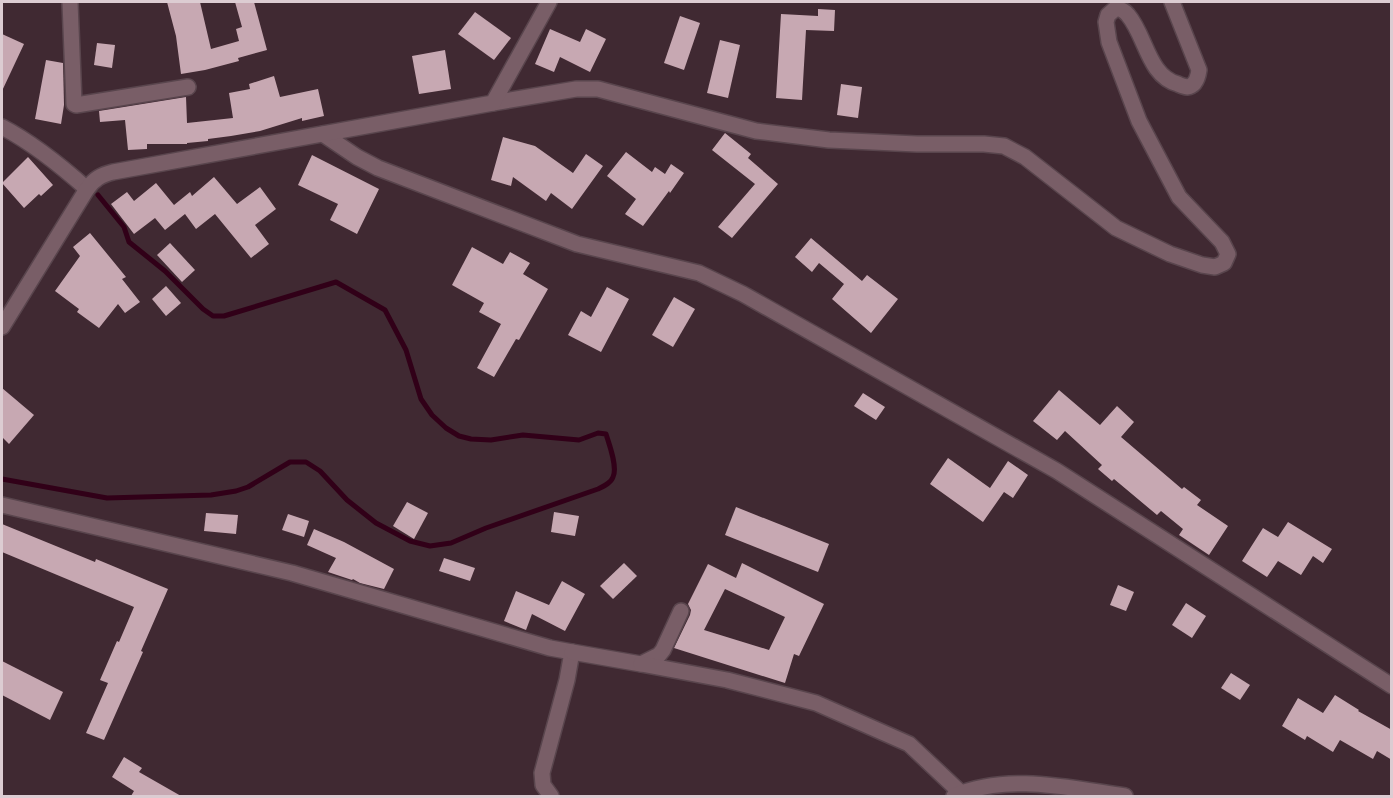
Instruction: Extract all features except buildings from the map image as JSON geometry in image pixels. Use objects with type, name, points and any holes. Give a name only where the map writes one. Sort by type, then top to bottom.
[{"type":"street","points":[[70,2],[74,104],[188,87]]},
{"type":"street","points":[[493,103],[549,2]]},
{"type":"street","points":[[2,327],[87,189],[94,180],[113,172],[576,88],[598,89],[756,131],[829,140],[1004,146],[1025,157],[1116,228],[1170,254],[1215,267],[1224,263],[1228,254],[1222,242],[1179,197],[1139,121],[1109,42],[1106,22],[1108,15],[1116,8],[1128,15],[1164,79],[1186,87],[1192,85],[1198,80],[1200,70],[1172,2]]},
{"type":"street","points":[[2,127],[57,162],[87,189]]},
{"type":"street","points":[[323,134],[378,168],[577,244],[699,273],[743,294],[1057,471],[1392,686]]},
{"type":"street","points":[[2,505],[292,573],[550,648],[727,680],[816,702],[909,744],[957,795],[997,784],[1008,784],[1049,785],[1125,796]]},
{"type":"street","points":[[641,664],[659,655],[663,650],[681,611]]},
{"type":"street","points":[[551,796],[543,785],[543,773],[572,652]]},
{"type":"waterway","points":[[2,479],[107,498],[211,495],[248,487],[290,462],[306,462],[320,471],[347,500],[376,523],[410,541],[430,546],[451,543],[486,528],[598,489],[609,483],[613,477],[614,462],[606,434],[598,433],[579,440],[523,435],[491,440],[459,436],[446,428],[432,415],[421,399],[406,350],[385,310],[336,282],[224,316],[213,316],[165,271],[129,242],[124,227],[98,195]]}]
